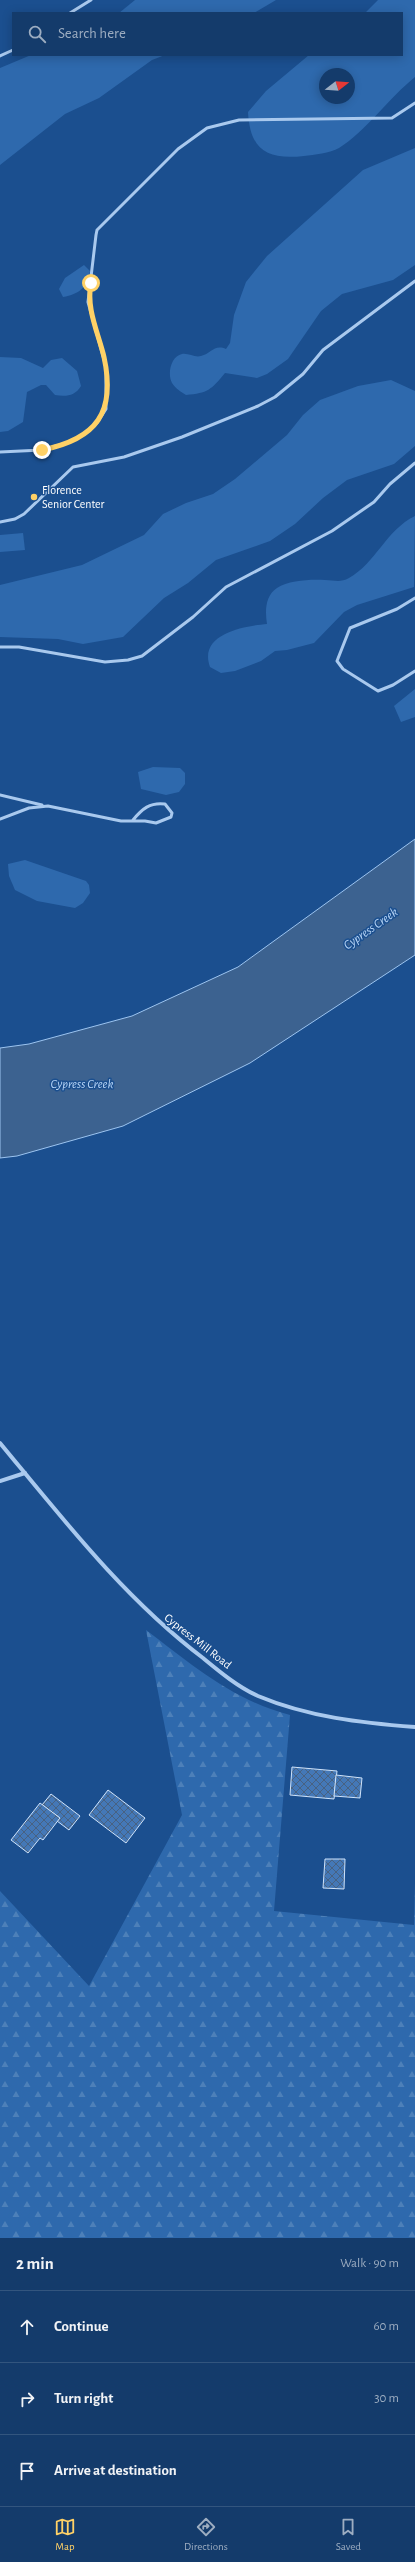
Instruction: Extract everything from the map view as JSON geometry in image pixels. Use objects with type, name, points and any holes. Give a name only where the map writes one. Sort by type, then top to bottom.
[{"type":"street","name":"Cypress Mill Road","points":[[0,1443],[98,1560],[150,1616],[224,1675],[256,1695],[292,1709],[330,1718],[415,1727]]},
{"type":"street","points":[[0,1481],[25,1473]]},
{"type":"lane","points":[[72,12],[91,0]]},
{"type":"lane","points":[[0,56],[12,50]]},
{"type":"lane","points":[[0,452],[42,450],[70,442],[87,432],[97,423],[106,408],[106,367],[88,302],[97,230],[128,197],[191,137],[206,128],[239,120],[392,118],[415,103]]},
{"type":"lane","points":[[0,522],[16,519],[24,514],[73,467],[124,456],[182,437],[258,406],[275,397],[303,374],[323,350],[394,299],[415,281]]},
{"type":"lane","points":[[0,647],[19,647],[106,662],[128,660],[142,656],[193,617],[226,587],[309,544],[374,502],[390,484],[415,463]]},
{"type":"lane","points":[[415,598],[398,609],[350,628],[337,661],[343,669],[378,691],[393,686],[415,671]]},
{"type":"lane","points":[[0,795],[120,821],[133,820],[160,822],[171,817],[172,813],[170,807],[160,803],[145,807],[133,820]]},
{"type":"lane","points":[[0,819],[29,808],[48,806]]},
{"type":"green space","points":[[135,0],[276,0],[256,12],[120,12]]},
{"type":"green space","points":[[378,0],[415,0],[415,77],[396,94],[368,124],[339,148],[322,154],[308,156],[291,157],[271,154],[263,150],[257,144],[253,136],[248,112],[266,91],[308,56],[403,56],[403,12],[366,12]]},
{"type":"green space","points":[[29,56],[162,56],[152,60],[99,98],[65,114],[0,165],[0,68]]},
{"type":"green space","points":[[415,148],[415,265],[393,280],[342,294],[321,311],[288,359],[267,374],[257,378],[225,373],[208,390],[186,395],[175,387],[172,383],[170,370],[175,358],[178,355],[185,354],[199,356],[204,355],[215,348],[226,349],[230,343],[234,315],[246,282],[267,256],[363,170]]},
{"type":"green space","points":[[84,265],[90,271],[87,282],[78,292],[63,297],[59,289],[65,278]]},
{"type":"green space","points":[[0,357],[21,358],[43,368],[51,360],[62,358],[77,371],[81,386],[73,394],[66,396],[55,395],[46,385],[41,385],[27,392],[23,422],[8,431],[0,432]]},
{"type":"green space","points":[[391,380],[415,391],[415,446],[394,464],[347,480],[323,498],[295,524],[270,541],[216,560],[188,583],[164,598],[123,637],[83,644],[58,639],[0,637],[0,585],[82,565],[144,535],[163,514],[186,503],[213,494],[235,479],[287,435],[303,415],[320,400],[358,386]]},
{"type":"green space","points":[[415,516],[414,587],[357,605],[344,612],[314,643],[287,650],[275,651],[261,661],[235,671],[221,673],[210,667],[208,656],[211,647],[217,639],[236,630],[267,624],[266,609],[268,599],[277,588],[288,583],[307,580],[346,580],[367,564],[396,529]]},
{"type":"green space","points":[[23,533],[25,550],[0,552],[0,535]]},
{"type":"green space","points":[[415,689],[415,717],[401,722],[394,706]]},
{"type":"green space","points":[[153,767],[180,768],[185,773],[185,784],[179,792],[166,795],[141,789],[138,772]]},
{"type":"green space","points":[[25,860],[86,881],[89,885],[90,893],[83,903],[75,908],[37,901],[15,890],[9,876],[8,864]]},
{"type":"green space","points":[[146,1630],[197,1668],[232,1691],[250,1701],[290,1715],[274,1911],[414,1925],[415,1883],[415,2238],[0,2238],[0,1891],[89,1986],[182,1815]]},
{"type":"water","name":"Cypress Creek","points":[[415,839],[415,955],[250,1063],[123,1126],[17,1156],[0,1158],[0,1048],[29,1044],[132,1016],[238,967]]},
{"type":"building","points":[[292,1767],[337,1771],[334,1799],[290,1795]]},
{"type":"building","points":[[336,1775],[362,1778],[360,1798],[334,1796]]},
{"type":"building","points":[[108,1790],[145,1818],[126,1843],[89,1815]]},
{"type":"building","points":[[51,1794],[80,1816],[69,1830],[57,1821],[60,1818],[42,1805]]},
{"type":"building","points":[[40,1803],[60,1818],[43,1840],[40,1838],[28,1853],[11,1840]]},
{"type":"building","points":[[325,1859],[345,1859],[344,1889],[323,1888]]},
{"type":"place","name":"Florence Senior Center","points":[[34,497]]},
{"type":"route","points":[[42,450],[70,442],[87,432],[97,423],[106,408],[106,367],[88,302],[91,283]]}]
